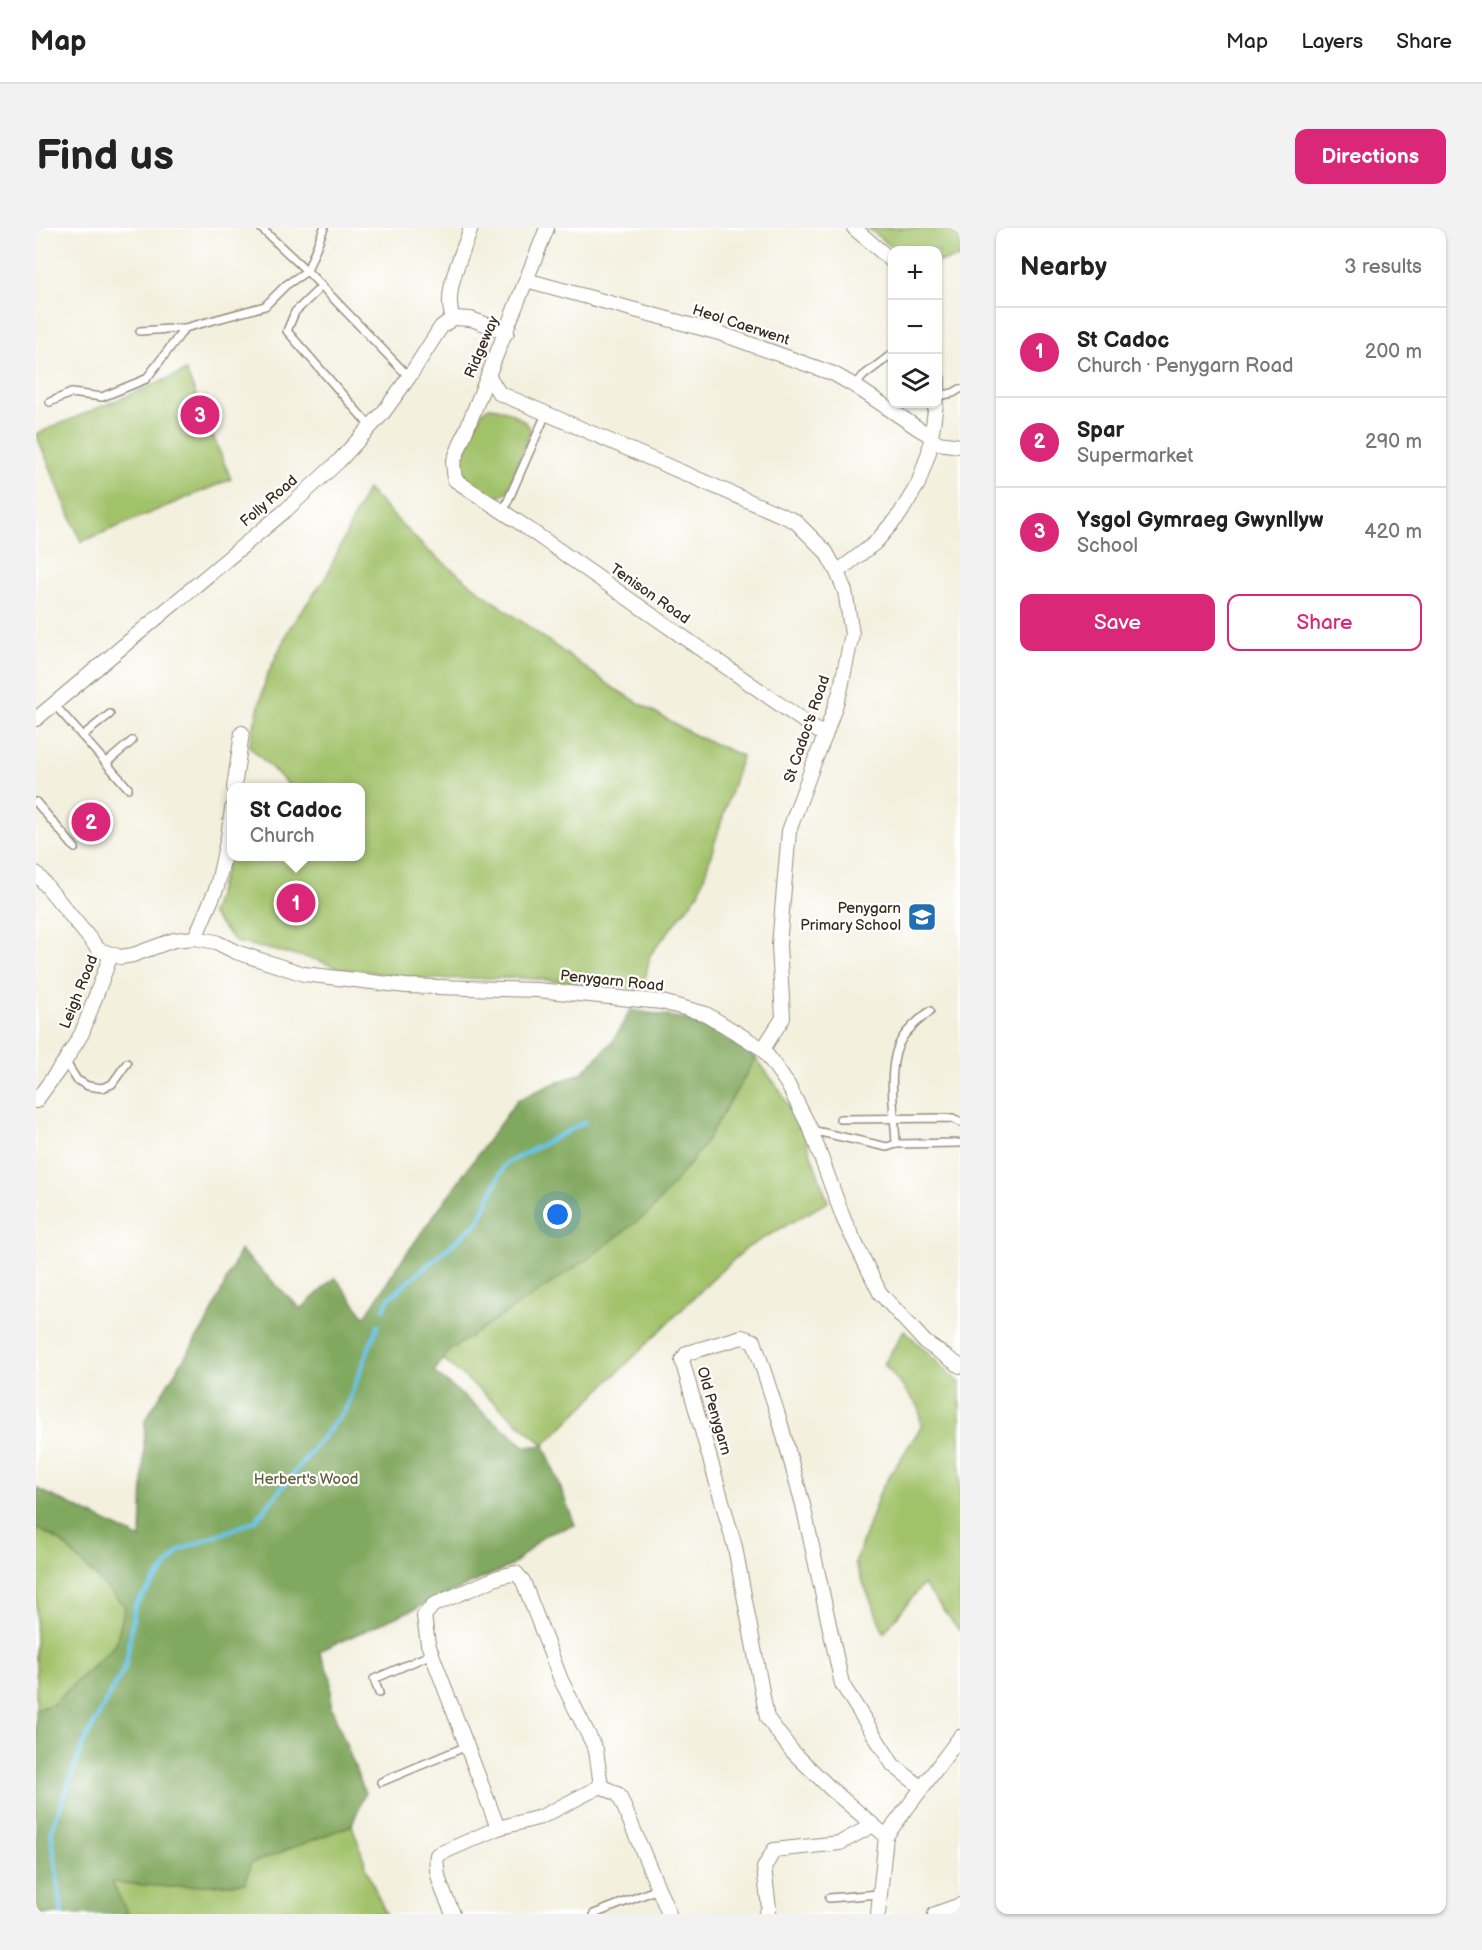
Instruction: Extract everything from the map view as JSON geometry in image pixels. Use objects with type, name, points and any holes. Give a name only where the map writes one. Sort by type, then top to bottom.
[{"type":"street","points":[[471,228],[450,290],[449,310],[453,318],[471,319],[507,332]]},
{"type":"street","name":"Ridgeway","points":[[455,480],[453,463],[547,228]]},
{"type":"street","points":[[854,228],[888,258]]},
{"type":"street","name":"Heol Caerwent","points":[[526,280],[719,333],[834,374],[931,439]]},
{"type":"street","name":"Folly Road","points":[[36,719],[286,510],[339,460],[383,413],[441,327],[453,318]]},
{"type":"street","name":"St Cadoc's Road","points":[[488,375],[499,393],[795,521],[826,552],[837,573],[844,591],[852,634],[840,692],[789,831],[778,945],[783,1018],[763,1049]]},
{"type":"street","points":[[837,573],[876,543],[900,514],[918,484],[931,439],[935,408]]},
{"type":"street","points":[[931,439],[960,446]]},
{"type":"street","name":"Tenison Road","points":[[455,480],[825,736]]},
{"type":"street","points":[[235,783],[242,733]]},
{"type":"street","points":[[195,938],[217,887],[227,842]]},
{"type":"street","points":[[36,873],[99,950],[111,956]]},
{"type":"street","name":"Penygarn Road","points":[[111,956],[133,955],[174,940],[195,938],[216,942],[236,952],[304,974],[406,986],[537,990],[662,1002],[706,1014],[763,1049],[788,1085],[812,1130],[844,1220],[880,1293],[925,1342],[960,1366]]},
{"type":"street","name":"Leigh Road","points":[[36,1101],[82,1033],[111,956]]},
{"type":"street","name":"Old Penygarn","points":[[886,1836],[831,1789],[792,1751],[767,1718],[735,1547],[682,1360],[687,1353],[742,1337],[754,1341],[779,1418],[802,1504],[842,1684],[893,1765],[921,1787]]},
{"type":"street","points":[[498,1828],[428,1644],[423,1616],[433,1605],[499,1577],[516,1573],[523,1581],[561,1680],[596,1750],[601,1786]]},
{"type":"street","points":[[878,1914],[886,1836],[960,1737]]},
{"type":"street","points":[[601,1786],[619,1795],[669,1914]]},
{"type":"street","points":[[453,1914],[438,1878],[435,1866],[437,1855],[498,1828],[541,1817],[601,1786]]},
{"type":"street","points":[[766,1914],[769,1908],[764,1868],[774,1850],[840,1843],[873,1825]]},
{"type":"street","points":[[935,1914],[960,1905]]},
{"type":"lane","points":[[261,228],[308,271],[409,377]]},
{"type":"lane","points":[[140,331],[185,328],[265,306],[286,285],[308,271],[324,228]]},
{"type":"lane","points":[[322,286],[295,312],[287,332],[370,426]]},
{"type":"lane","points":[[50,402],[71,393],[102,397],[146,379],[185,328]]},
{"type":"lane","points":[[855,386],[863,376],[888,357]]},
{"type":"lane","points":[[942,395],[960,389]]},
{"type":"lane","points":[[504,512],[546,414]]},
{"type":"lane","points":[[54,704],[128,788]]},
{"type":"lane","points":[[82,736],[110,714]]},
{"type":"lane","points":[[106,763],[132,741]]},
{"type":"lane","points":[[36,802],[75,848]]},
{"type":"lane","points":[[896,1144],[894,1057],[902,1038],[918,1020],[930,1011]]},
{"type":"lane","points":[[65,1061],[77,1080],[88,1086],[102,1088],[112,1084],[127,1063]]},
{"type":"lane","points":[[840,1119],[953,1118],[960,1122]]},
{"type":"lane","points":[[812,1130],[887,1147],[896,1144],[960,1143]]},
{"type":"lane","points":[[379,1693],[374,1679],[432,1654]]},
{"type":"lane","points":[[381,1782],[467,1746]]},
{"type":"lane","points":[[594,1914],[658,1889]]},
{"type":"lane","points":[[829,1899],[880,1894]]},
{"type":"green space","points":[[868,228],[960,228],[960,260],[959,258],[942,261],[942,246],[890,246]]},
{"type":"green space","points":[[186,371],[231,479],[81,542],[36,434]]},
{"type":"green space","points":[[489,407],[513,414],[524,421],[531,430],[508,491],[500,497],[491,499],[468,482],[462,467],[470,437],[482,412]]},
{"type":"green space","points":[[367,489],[426,549],[485,595],[615,689],[694,735],[742,756],[699,893],[650,955],[643,989],[524,978],[423,979],[338,968],[317,960],[236,942],[211,914],[228,861],[365,861],[365,783],[287,783],[249,746],[266,678],[290,627],[326,577]]},
{"type":"green space","name":"Herbert's Wood","points":[[630,1010],[687,1019],[756,1058],[702,1148],[652,1210],[589,1258],[449,1351],[434,1372],[526,1447],[544,1445],[575,1525],[545,1535],[511,1566],[319,1651],[331,1678],[331,1706],[365,1793],[352,1825],[250,1864],[246,1883],[170,1887],[112,1882],[128,1914],[36,1914],[36,1710],[53,1704],[116,1644],[125,1606],[60,1541],[36,1527],[36,1488],[141,1539],[145,1420],[209,1319],[240,1250],[301,1309],[335,1277],[365,1317],[399,1264],[517,1100],[582,1073],[613,1041]]},
{"type":"green space","points":[[756,1058],[779,1089],[802,1129],[828,1202],[748,1247],[544,1445],[443,1359],[449,1351],[589,1258],[702,1148]]},
{"type":"green space","points":[[904,1330],[960,1382],[960,1631],[923,1584],[884,1633],[855,1563],[881,1489],[921,1427],[919,1407],[884,1364]]},
{"type":"green space","points":[[36,1527],[60,1541],[125,1606],[116,1644],[53,1704],[36,1710]]},
{"type":"green space","points":[[352,1825],[371,1880],[386,1914],[128,1914],[111,1882],[170,1887],[246,1883],[250,1864]]},
{"type":"waterway","points":[[384,1309],[388,1299],[478,1222],[505,1164],[585,1122]]},
{"type":"waterway","points":[[62,1914],[51,1831],[83,1744],[126,1665],[135,1605],[180,1550],[255,1521],[345,1410],[378,1325]]},
{"type":"place","name":"Ysgol Gymraeg Gwynllyw","points":[[200,415]]},
{"type":"place","name":"Spar","points":[[91,822]]},
{"type":"place","name":"St Cadoc","points":[[296,903]]},
{"type":"place","name":"Penygarn Primary School","points":[[922,917]]}]
